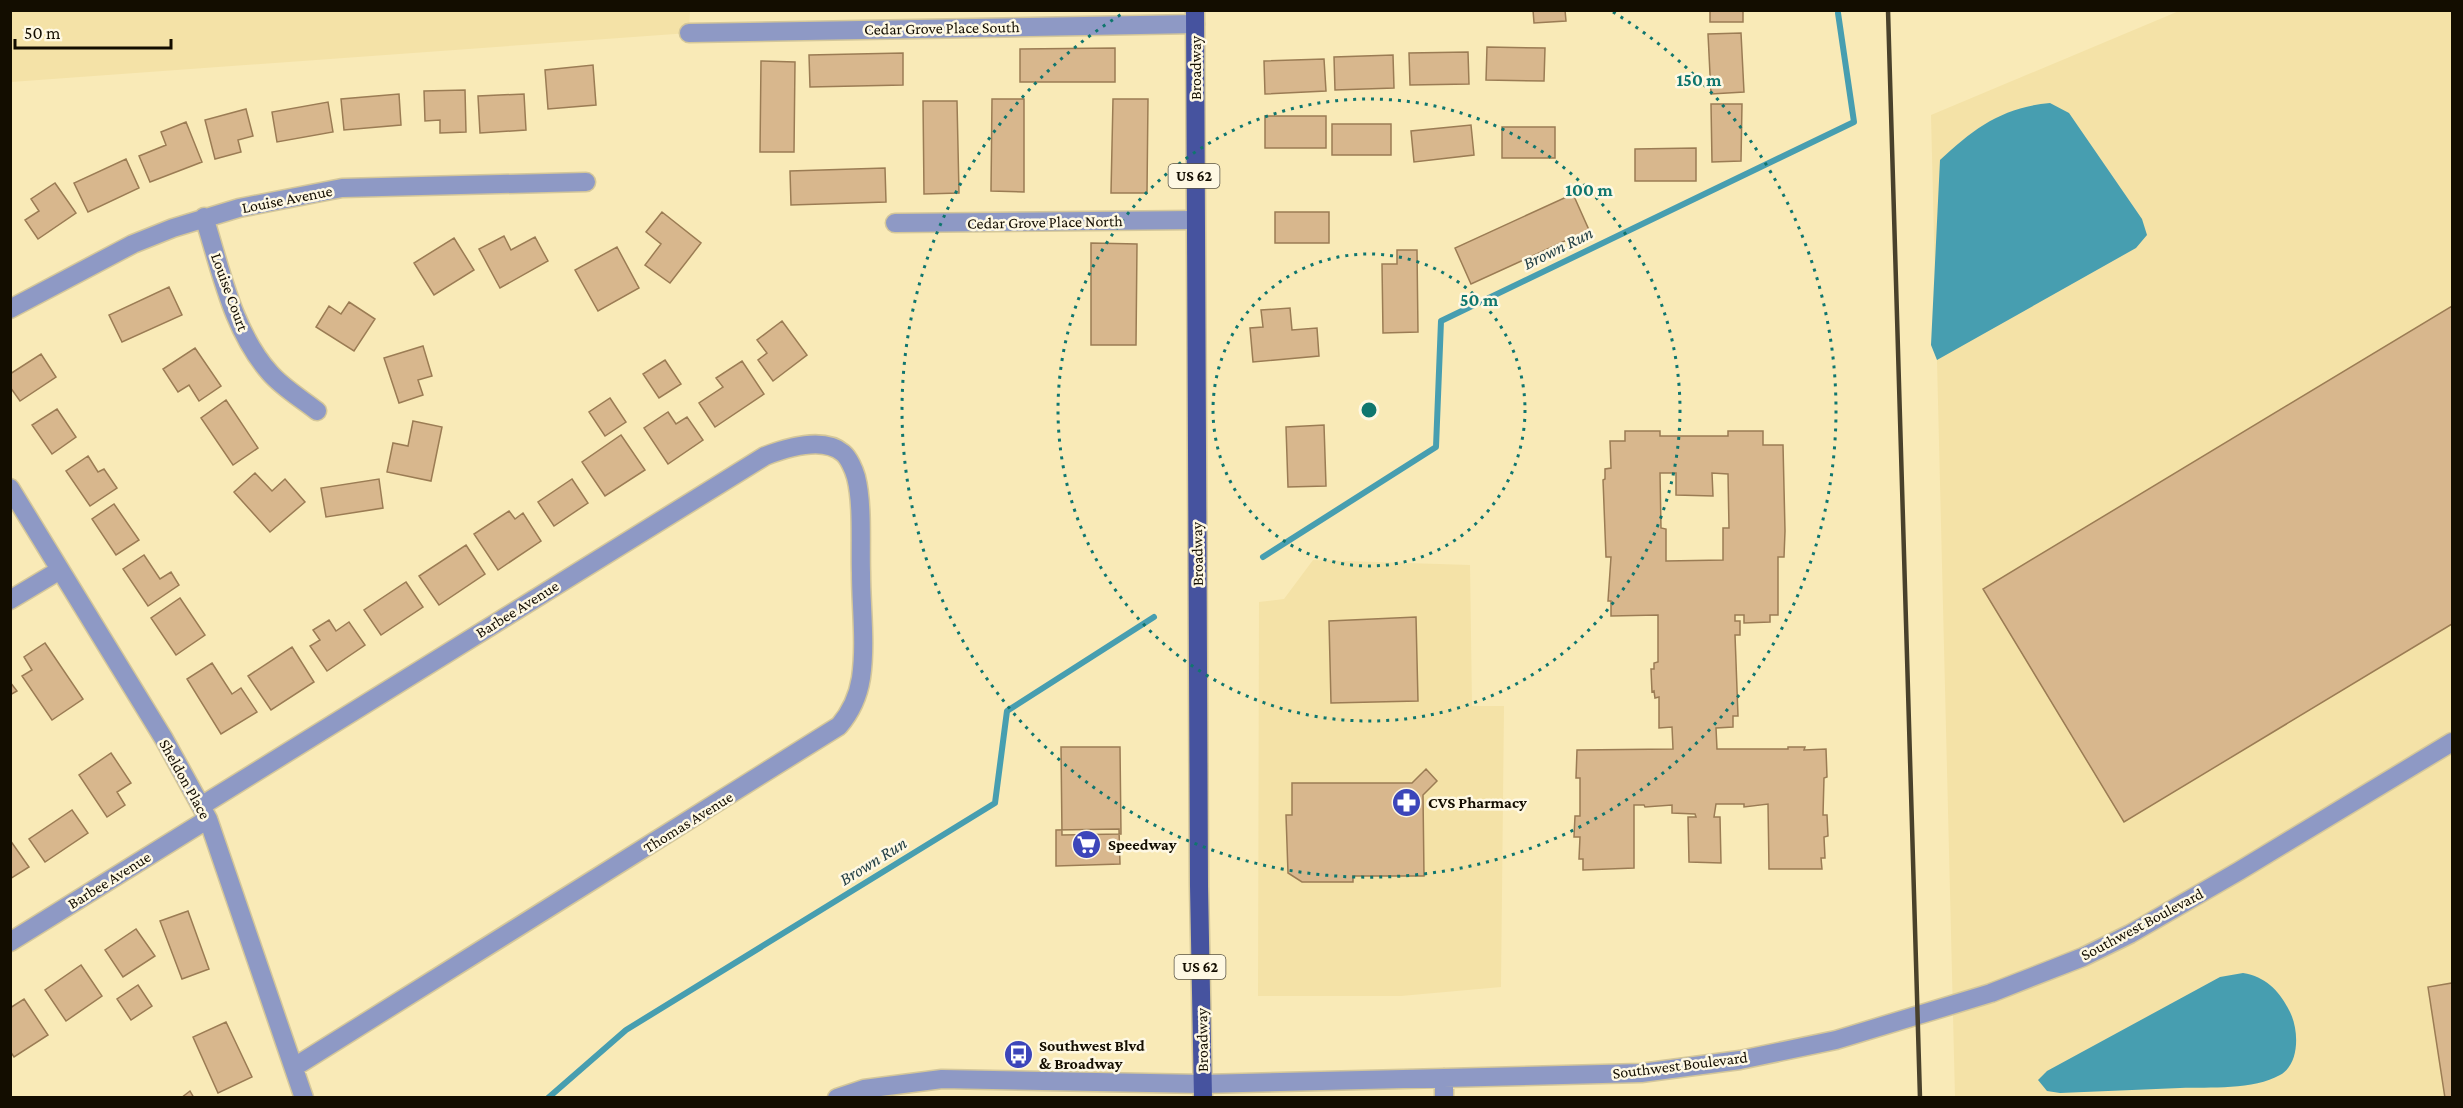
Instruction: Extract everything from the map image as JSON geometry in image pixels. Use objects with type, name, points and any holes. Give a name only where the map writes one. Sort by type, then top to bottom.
[{"type":"main road","name":"Broadway","points":[[1195,17],[1194,220],[1203,1090]]},
{"type":"street","name":"Cedar Grove Place South","points":[[689,33],[1195,17]]},
{"type":"street","name":"Louise Avenue","points":[[10,309],[133,244],[204,217],[239,208],[342,188],[586,182]]},
{"type":"street","name":"Louise Court","points":[[204,217],[233,310],[253,350],[272,375],[317,411]]},
{"type":"street","name":"Cedar Grove Place North","points":[[895,223],[1194,220]]},
{"type":"street","name":"Barbee Avenue","points":[[10,942],[205,813],[765,456],[804,444],[843,453]]},
{"type":"street","name":"Thomas Avenue","points":[[296,1066],[839,726],[851,711],[857,696],[862,657],[856,479],[843,453]]},
{"type":"street","name":"Sheldon Place","points":[[10,488],[205,813],[296,1066],[304,1098]]},
{"type":"street","points":[[10,600],[60,570]]},
{"type":"street","name":"Southwest Boulevard","points":[[837,1098],[864,1089],[942,1079],[1203,1090],[1444,1078],[1641,1073],[1740,1060],[1875,1030],[1981,997],[2083,957],[2130,934],[2452,742]]},
{"type":"street","points":[[1444,1078],[1444,1098]]},
{"type":"shaded area","points":[[11,11],[690,11],[689,33],[11,82]]},
{"type":"shaded area","points":[[2179,11],[2452,11],[2452,1097],[1955,1097],[1931,115]]},
{"type":"shaded area","points":[[1313,560],[1470,565],[1472,706],[1504,706],[1501,987],[1401,996],[1258,996],[1259,602],[1284,599]]},
{"type":"water","points":[[2050,103],[2069,113],[2142,219],[2147,235],[2136,248],[1937,360],[1931,345],[1940,160],[1965,138],[1990,121],[2018,109]]},
{"type":"water","points":[[2243,973],[2259,978],[2272,986],[2282,998],[2293,1019],[2296,1037],[2294,1055],[2287,1070],[2280,1075],[2257,1083],[2231,1087],[2060,1093],[2047,1091],[2038,1080],[2047,1071],[2220,977]]},
{"type":"building","points":[[1533,10],[1565,10],[1566,21],[1534,23]]},
{"type":"building","points":[[1710,10],[1743,10],[1743,22],[1710,22]]},
{"type":"building","points":[[1741,33],[1744,92],[1711,94],[1708,34]]},
{"type":"building","points":[[1487,47],[1545,48],[1544,81],[1486,80]]},
{"type":"building","points":[[1115,48],[1115,82],[1020,82],[1020,49]]},
{"type":"building","points":[[1468,52],[1469,84],[1410,85],[1409,53]]},
{"type":"building","points":[[903,53],[903,85],[810,87],[809,55]]},
{"type":"building","points":[[1393,55],[1394,88],[1335,90],[1334,57]]},
{"type":"building","points":[[1324,59],[1326,91],[1265,94],[1264,61]]},
{"type":"building","points":[[761,61],[795,62],[794,152],[760,152]]},
{"type":"building","points":[[593,65],[596,105],[548,109],[545,70]]},
{"type":"building","points":[[465,90],[466,132],[440,133],[440,120],[425,121],[424,91]]},
{"type":"building","points":[[399,94],[401,125],[344,130],[341,99]]},
{"type":"building","points":[[524,94],[526,130],[480,133],[478,96]]},
{"type":"building","points":[[992,99],[1024,99],[1024,192],[991,191]]},
{"type":"building","points":[[1113,99],[1148,99],[1147,193],[1111,193]]},
{"type":"building","points":[[923,101],[957,101],[959,193],[924,194]]},
{"type":"building","points":[[328,102],[333,132],[277,142],[272,112]]},
{"type":"building","points":[[1711,104],[1742,104],[1741,161],[1712,162]]},
{"type":"building","points":[[246,109],[253,136],[238,140],[241,152],[215,159],[205,120]]},
{"type":"building","points":[[1265,116],[1326,116],[1326,148],[1265,148]]},
{"type":"building","points":[[186,122],[202,162],[150,182],[139,156],[166,145],[161,132]]},
{"type":"building","points":[[1332,124],[1391,124],[1391,155],[1332,155]]},
{"type":"building","points":[[1471,125],[1474,155],[1414,162],[1411,131]]},
{"type":"building","points":[[1502,127],[1555,127],[1555,158],[1502,158]]},
{"type":"building","points":[[1696,148],[1696,181],[1635,181],[1635,149]]},
{"type":"building","points":[[126,159],[139,188],[88,212],[74,183]]},
{"type":"building","points":[[885,168],[886,202],[791,205],[790,171]]},
{"type":"building","points":[[55,183],[76,213],[38,239],[25,220],[39,211],[31,199]]},
{"type":"building","points":[[1573,194],[1589,230],[1471,284],[1455,248]]},
{"type":"building","points":[[662,212],[701,243],[670,283],[645,265],[661,244],[646,232]]},
{"type":"building","points":[[1275,212],[1329,212],[1329,243],[1275,243]]},
{"type":"building","points":[[504,236],[511,250],[535,237],[548,261],[500,288],[479,249]]},
{"type":"building","points":[[454,238],[474,270],[434,295],[414,263]]},
{"type":"building","points":[[1091,243],[1137,244],[1136,345],[1091,345]]},
{"type":"building","points":[[617,247],[639,288],[598,311],[575,270]]},
{"type":"building","points":[[1397,250],[1417,250],[1418,332],[1383,333],[1382,264],[1397,264]]},
{"type":"building","points":[[169,287],[182,315],[122,342],[109,315]]},
{"type":"building","points":[[349,302],[375,319],[354,351],[316,327],[329,306],[341,314]]},
{"type":"building","points":[[2452,306],[2452,624],[2124,822],[1983,589]]},
{"type":"building","points":[[1290,308],[1292,330],[1317,328],[1319,356],[1253,362],[1250,328],[1263,327],[1261,310]]},
{"type":"building","points":[[782,321],[807,355],[773,381],[758,360],[767,353],[757,340]]},
{"type":"building","points":[[423,346],[432,376],[418,380],[423,395],[399,403],[384,358]]},
{"type":"building","points":[[195,348],[221,386],[199,401],[189,385],[178,392],[163,369]]},
{"type":"building","points":[[41,354],[56,377],[20,401],[10,387],[10,374]]},
{"type":"building","points":[[665,360],[681,384],[659,398],[643,374]]},
{"type":"building","points":[[742,361],[764,394],[715,427],[699,403],[723,387],[716,378]]},
{"type":"building","points":[[610,398],[626,422],[605,436],[589,412]]},
{"type":"building","points":[[226,400],[258,448],[233,465],[201,418]]},
{"type":"building","points":[[57,409],[76,437],[52,454],[32,425]]},
{"type":"building","points":[[668,412],[676,424],[687,417],[703,440],[668,464],[644,428]]},
{"type":"building","points":[[413,421],[442,427],[431,481],[387,472],[393,443],[408,446]]},
{"type":"building","points":[[1324,425],[1326,486],[1288,487],[1286,427]]},
{"type":"building","points":[[1625,431],[1660,431],[1660,436],[1728,436],[1728,431],[1763,431],[1763,445],[1783,445],[1785,531],[1784,557],[1778,557],[1778,615],[1770,615],[1770,622],[1744,623],[1744,615],[1735,615],[1735,621],[1740,621],[1740,635],[1735,635],[1738,716],[1733,716],[1733,727],[1716,728],[1717,749],[1805,747],[1804,750],[1826,749],[1827,777],[1824,778],[1823,815],[1827,815],[1828,836],[1824,837],[1825,858],[1821,858],[1822,869],[1769,869],[1768,804],[1744,807],[1744,804],[1716,804],[1714,817],[1720,817],[1721,863],[1689,862],[1688,817],[1696,817],[1695,814],[1672,813],[1672,805],[1645,807],[1634,805],[1634,868],[1583,870],[1583,859],[1579,859],[1580,837],[1574,837],[1575,816],[1580,816],[1580,778],[1576,778],[1577,750],[1673,749],[1672,727],[1659,728],[1659,697],[1655,698],[1654,691],[1652,692],[1651,669],[1654,669],[1654,663],[1658,662],[1658,615],[1611,616],[1611,601],[1608,601],[1611,557],[1606,557],[1603,480],[1605,469],[1611,468],[1610,441],[1625,441]],"holes":[[[1660,473],[1676,473],[1676,495],[1713,496],[1712,473],[1728,474],[1729,528],[1723,528],[1723,560],[1666,561],[1666,529],[1661,528]]]},
{"type":"building","points":[[621,435],[645,470],[605,496],[582,462]]},
{"type":"building","points":[[88,456],[98,472],[104,469],[117,488],[90,506],[66,471]]},
{"type":"building","points":[[255,473],[272,491],[285,479],[305,502],[270,532],[234,492]]},
{"type":"building","points":[[379,479],[383,508],[326,517],[321,488]]},
{"type":"building","points":[[572,479],[588,503],[554,526],[538,502]]},
{"type":"building","points":[[114,504],[139,540],[116,555],[92,519]]},
{"type":"building","points":[[509,511],[515,519],[523,513],[541,541],[498,570],[474,534]]},
{"type":"building","points":[[466,545],[485,574],[439,605],[419,576]]},
{"type":"building","points":[[144,555],[160,579],[171,572],[179,585],[148,606],[123,569]]},
{"type":"building","points":[[406,582],[423,607],[381,635],[364,610]]},
{"type":"building","points":[[180,598],[205,635],[176,655],[151,618]]},
{"type":"building","points":[[1416,617],[1418,701],[1331,703],[1329,621]]},
{"type":"building","points":[[329,620],[336,631],[349,622],[365,645],[327,671],[310,646],[320,640],[313,630]]},
{"type":"building","points":[[45,643],[83,699],[52,720],[22,676],[32,670],[24,657]]},
{"type":"building","points":[[292,647],[314,682],[271,710],[248,676]]},
{"type":"building","points":[[212,663],[232,694],[241,688],[257,712],[221,734],[187,679]]},
{"type":"building","points":[[10,682],[17,691],[10,695]]},
{"type":"building","points":[[1061,747],[1120,747],[1121,834],[1062,835]]},
{"type":"building","points":[[111,753],[131,783],[117,792],[125,805],[107,817],[79,775]]},
{"type":"building","name":"CVS Pharmacy","points":[[1426,769],[1437,781],[1423,795],[1424,876],[1353,876],[1353,882],[1302,882],[1288,873],[1286,815],[1292,815],[1292,783],[1412,783]]},
{"type":"building","points":[[72,810],[88,833],[45,862],[29,839]]},
{"type":"building","points":[[1119,829],[1120,864],[1056,866],[1056,830]]},
{"type":"building","points":[[10,840],[29,867],[10,879]]},
{"type":"building","points":[[188,911],[209,969],[182,979],[160,921]]},
{"type":"building","points":[[136,929],[155,956],[123,977],[105,950]]},
{"type":"building","points":[[81,965],[102,996],[66,1021],[45,990]]},
{"type":"building","points":[[2452,983],[2452,1098],[2445,1098],[2428,987]]},
{"type":"building","points":[[138,985],[152,1006],[131,1020],[117,999]]},
{"type":"building","points":[[24,999],[48,1035],[14,1057],[10,1051],[10,1008]]},
{"type":"building","points":[[226,1022],[252,1077],[218,1093],[193,1037]]},
{"type":"building","points":[[190,1091],[194,1098],[181,1098]]},
{"type":"waterway","name":"Brown Run","points":[[1263,557],[1436,447],[1441,321],[1854,122],[1838,13]]},
{"type":"waterway","name":"Brown Run","points":[[548,1098],[626,1030],[995,803],[1007,711],[1154,617]]},
{"type":"railway","points":[[1888,10],[1920,1098]]},
{"type":"place","name":"CVS Pharmacy","points":[[1407,802]]},
{"type":"place","name":"Speedway","points":[[1087,844]]},
{"type":"place","name":"Southwest Blvd & Broadway","points":[[1018,1054]]}]
